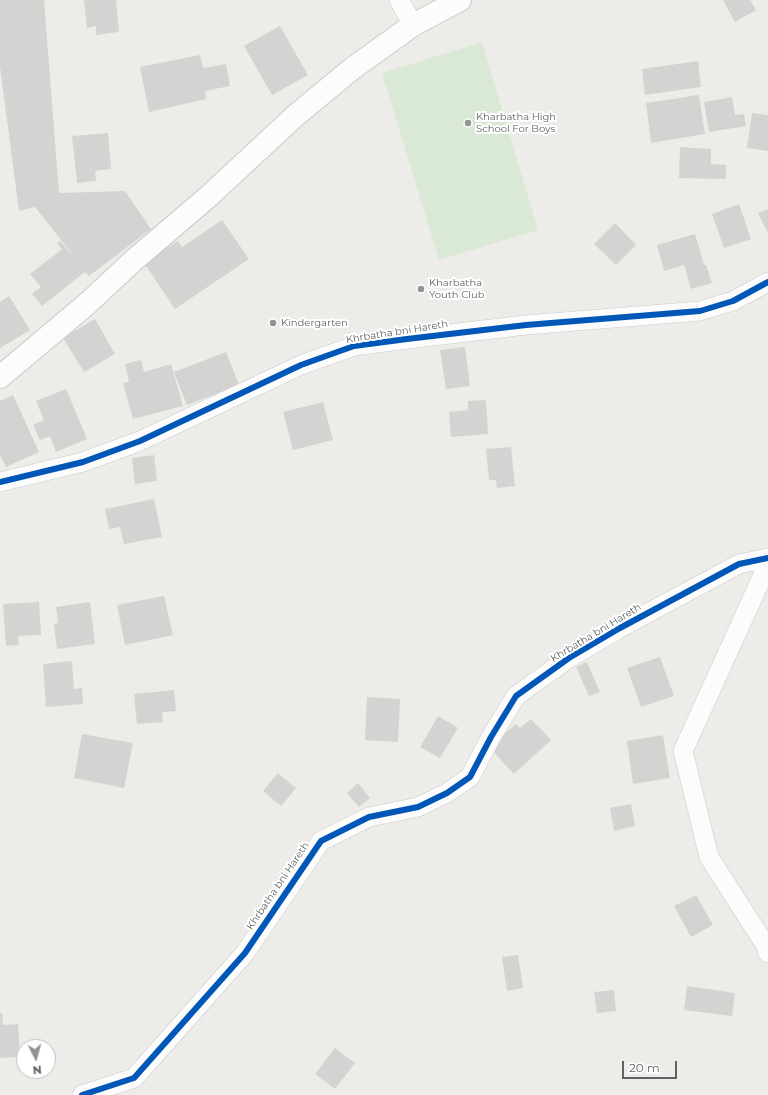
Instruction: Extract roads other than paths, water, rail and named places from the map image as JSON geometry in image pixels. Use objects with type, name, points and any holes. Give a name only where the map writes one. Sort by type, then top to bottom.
[{"type":"street","points":[[399,0],[413,25]]},
{"type":"street","points":[[0,377],[88,303],[134,260],[209,196],[295,116],[353,68],[413,25],[460,0]]},
{"type":"street","name":"Khrbatha bni Hareth","points":[[0,482],[83,462],[140,441],[301,365],[354,346],[526,325],[700,311],[733,301],[768,282]]},
{"type":"street","name":"Khrbatha bni Hareth","points":[[82,1095],[134,1078],[245,953],[321,841],[369,817],[418,807],[447,793],[470,777],[516,696],[569,658],[620,628],[738,564],[768,558]]},
{"type":"street","points":[[768,564],[683,751],[709,857],[766,946],[768,953]]},
{"type":"place","name":"Kharbatha High School For Boys","points":[[468,123]]},
{"type":"place","name":"Kharbatha Youth Club","points":[[421,289]]},
{"type":"place","name":"Kindergarten","points":[[273,323]]}]
